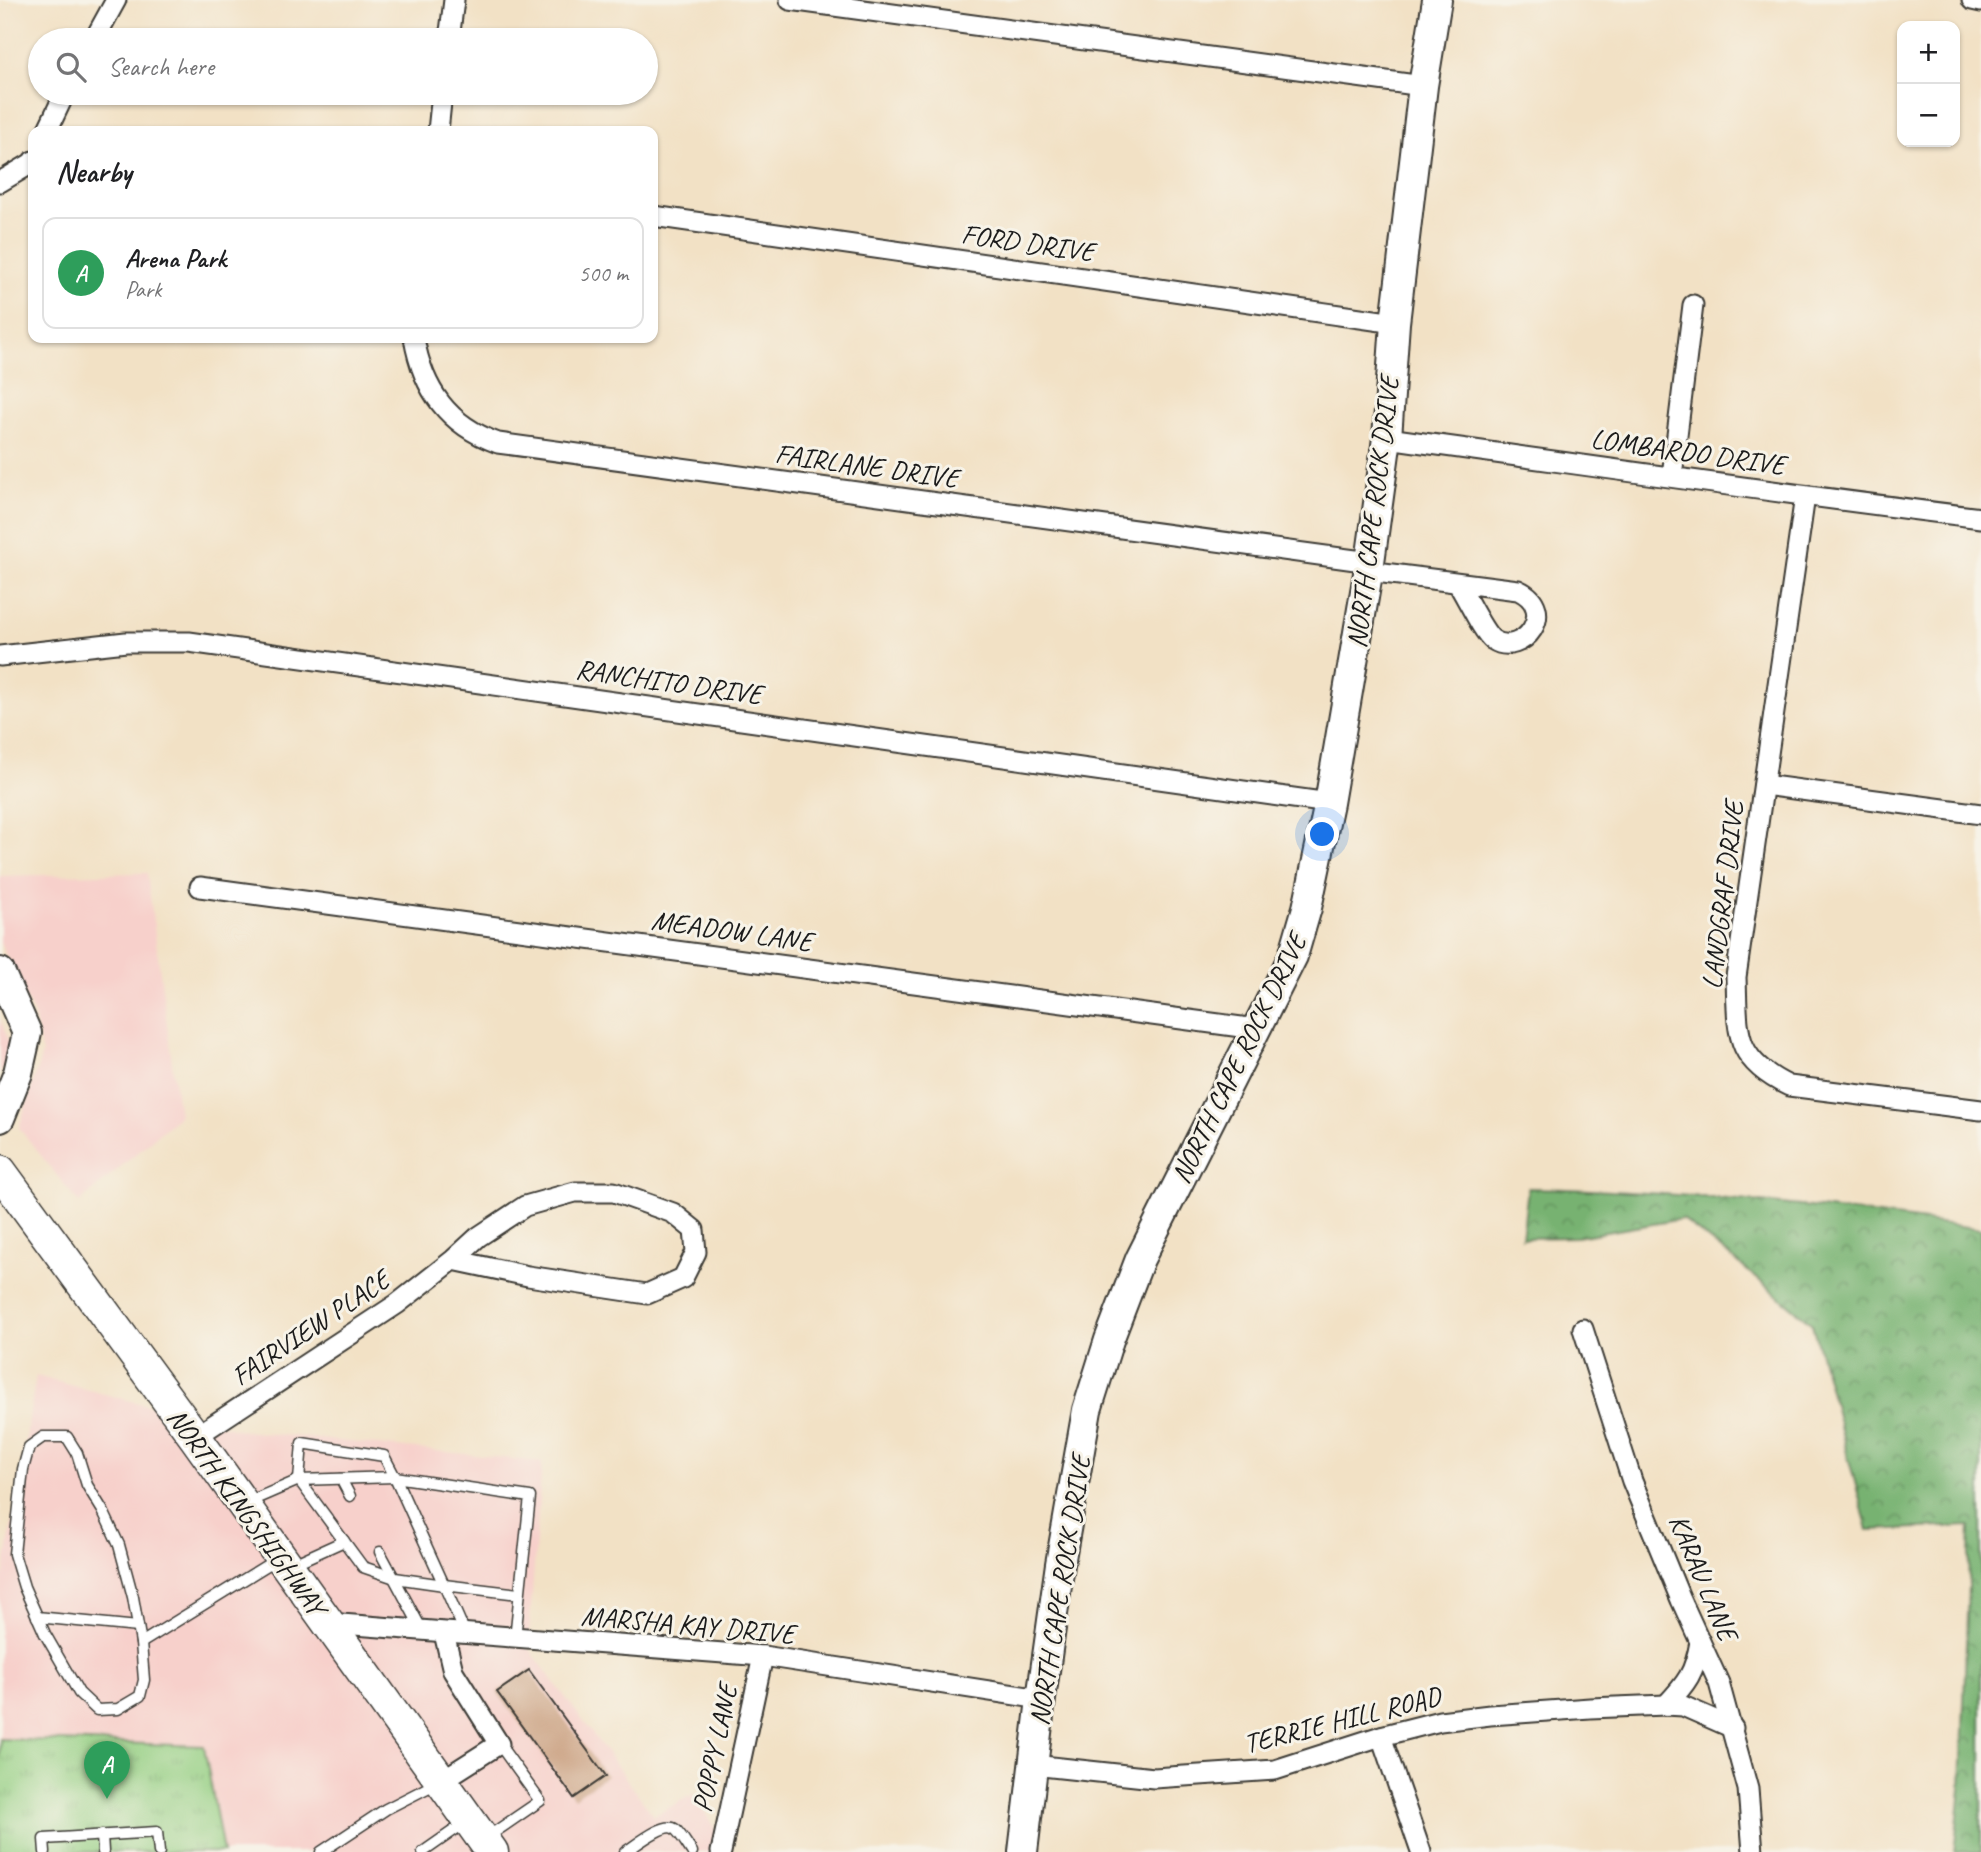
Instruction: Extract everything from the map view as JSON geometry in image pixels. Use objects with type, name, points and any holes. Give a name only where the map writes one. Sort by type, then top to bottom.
[{"type":"main road","name":"NORTH KINGSHIGHWAY","points":[[0,1171],[195,1437],[481,1837]]},
{"type":"street","points":[[101,28],[116,0]]},
{"type":"street","points":[[450,28],[454,0]]},
{"type":"street","points":[[790,0],[1423,86]]},
{"type":"street","name":"NORTH CAPE ROCK DRIVE","points":[[1023,1852],[1060,1563],[1087,1410],[1109,1340],[1140,1259],[1293,956],[1307,908],[1329,803],[1369,567],[1387,438],[1395,323],[1423,86],[1437,0]]},
{"type":"street","points":[[1972,0],[1981,2]]},
{"type":"street","points":[[49,126],[59,105]]},
{"type":"street","points":[[439,126],[441,105]]},
{"type":"street","points":[[0,182],[28,165]]},
{"type":"street","name":"FORD DRIVE","points":[[658,217],[1395,323]]},
{"type":"street","points":[[1672,476],[1693,305]]},
{"type":"street","name":"FAIRLANE DRIVE","points":[[415,343],[424,375],[434,395],[446,410],[460,424],[479,436],[498,443],[1369,567],[1458,584]]},
{"type":"street","name":"LOMBARDO DRIVE","points":[[1387,438],[1981,518]]},
{"type":"street","name":"LANDGRAF DRIVE","points":[[1805,496],[1736,977],[1741,1041],[1753,1064],[1770,1077],[1789,1086],[1981,1110]]},
{"type":"street","name":"RANCHITO DRIVE","points":[[0,656],[126,642],[189,642],[1329,803]]},
{"type":"street","points":[[1764,785],[1981,814]]},
{"type":"street","name":"MEADOW LANE","points":[[200,887],[1256,1029]]},
{"type":"street","points":[[0,972],[27,1033],[19,1073],[0,1118]]},
{"type":"street","name":"FAIRVIEW PLACE","points":[[195,1437],[397,1304],[478,1237],[525,1206],[575,1192],[614,1192],[673,1213],[694,1230],[696,1252],[684,1278],[647,1294],[528,1276],[453,1260]]},
{"type":"street","name":"KARAU LANE","points":[[1583,1329],[1632,1481],[1719,1683],[1748,1789],[1753,1852]]},
{"type":"street","name":"MARSHA KAY DRIVE","points":[[328,1623],[763,1656],[1041,1699]]},
{"type":"street","points":[[440,1781],[499,1744],[453,1671],[444,1633]]},
{"type":"street","points":[[1666,1704],[1683,1687],[1696,1664],[1700,1642]]},
{"type":"street","name":"POPPY LANE","points":[[721,1852],[763,1656]]},
{"type":"street","name":"TERRIE HILL ROAD","points":[[1033,1765],[1154,1778],[1275,1770],[1381,1736],[1440,1721],[1490,1715],[1666,1704],[1683,1706],[1733,1728]]},
{"type":"street","points":[[1381,1736],[1421,1852]]},
{"type":"lane","points":[[43,1437],[67,1437],[77,1453],[87,1485],[119,1545],[141,1643],[144,1680],[140,1696],[118,1709],[97,1710],[79,1693],[37,1617],[13,1554],[23,1469],[29,1447],[43,1437]]},
{"type":"lane","points":[[466,1634],[444,1585],[395,1476],[384,1457],[302,1443],[299,1480],[363,1567],[395,1578],[444,1585],[519,1594]]},
{"type":"lane","points":[[243,1504],[299,1480],[395,1476],[530,1497],[515,1638]]},
{"type":"lane","points":[[341,1479],[350,1496]]},
{"type":"lane","points":[[141,1643],[284,1562],[344,1541]]},
{"type":"lane","points":[[380,1552],[422,1630]]},
{"type":"lane","points":[[37,1617],[138,1627]]},
{"type":"lane","points":[[423,1852],[481,1837],[540,1801],[499,1744]]},
{"type":"lane","points":[[321,1852],[386,1809],[440,1781]]},
{"type":"lane","points":[[625,1852],[662,1828],[670,1826],[692,1852]]},
{"type":"lane","points":[[45,1852],[44,1839],[157,1832],[159,1852]]},
{"type":"lane","points":[[102,1835],[103,1852]]},
{"type":"shaded area","points":[[147,873],[179,1116],[79,1203],[19,1128],[42,1054],[34,1015],[0,943],[0,876]]},
{"type":"shaded area","points":[[0,1018],[12,1051],[0,1074]]},
{"type":"shaded area","points":[[36,1376],[244,1431],[542,1462],[528,1647],[654,1816],[693,1794],[730,1852],[223,1852],[204,1746],[0,1739],[0,1596]]},
{"type":"green space","points":[[1528,1188],[1755,1201],[1981,1229],[1981,1852],[1954,1852],[1961,1789],[1970,1526],[1868,1530],[1812,1324],[1682,1219],[1577,1237],[1522,1238]]},
{"type":"green space","points":[[0,1739],[204,1746],[223,1852],[0,1852]]},
{"type":"building","points":[[529,1670],[606,1776],[574,1798],[497,1692]]},
{"type":"place","name":"Arena Park","points":[[107,1799]]}]
